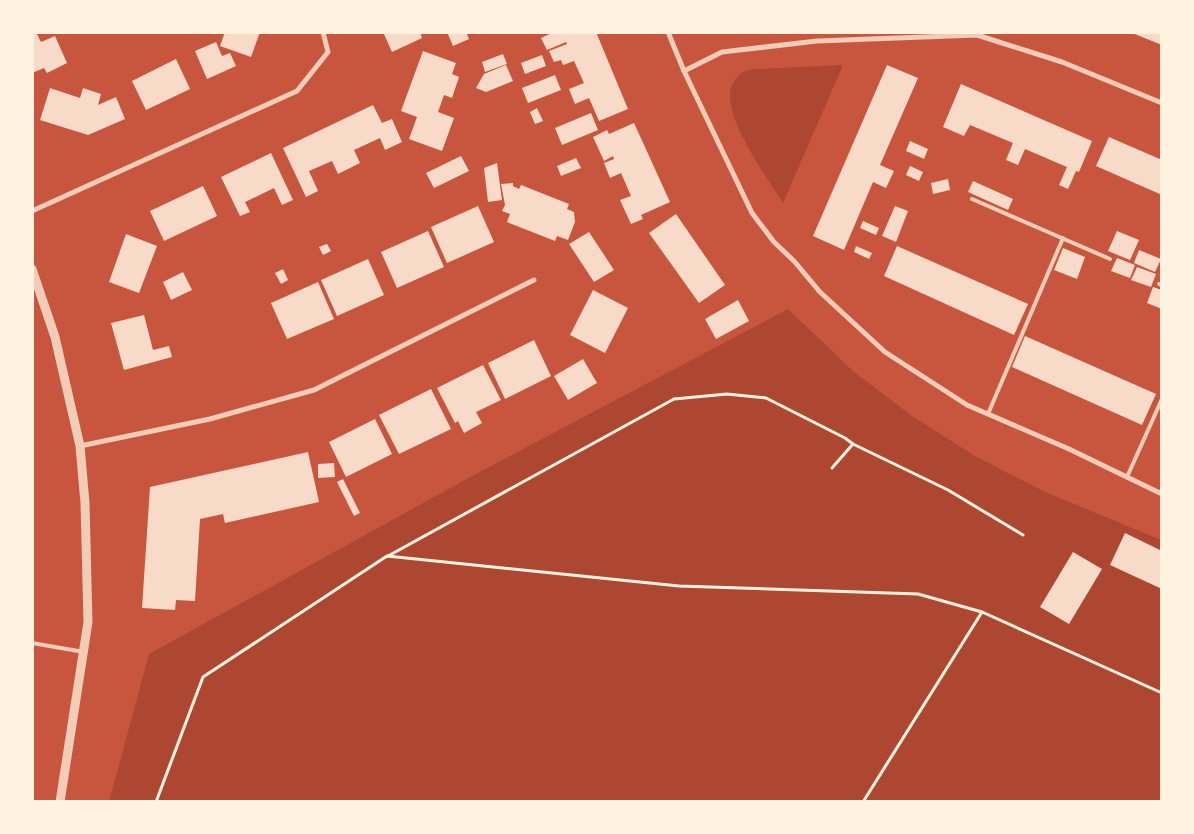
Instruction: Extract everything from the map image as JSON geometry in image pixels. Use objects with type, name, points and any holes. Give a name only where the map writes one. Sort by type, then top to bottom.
[{"type":"street","points":[[32,211],[297,91],[328,52],[323,32]]},
{"type":"street","points":[[668,32],[684,71],[752,213],[774,242],[794,261],[820,292],[885,352],[967,405],[1069,449],[1162,494]]},
{"type":"street","points":[[684,71],[722,52],[817,41],[978,35],[1062,62],[1162,103]]},
{"type":"street","points":[[32,268],[55,337],[80,446],[86,503],[88,622],[60,802]]},
{"type":"street","points":[[80,446],[210,419],[314,390],[534,280]]},
{"type":"lane","points":[[972,199],[1110,259]]},
{"type":"lane","points":[[988,414],[1063,238]]},
{"type":"lane","points":[[1127,477],[1162,399]]},
{"type":"lane","points":[[32,643],[84,652]]},
{"type":"path","points":[[156,802],[203,677],[387,556],[674,399],[727,394],[766,398],[845,438],[853,444],[948,490],[1023,536]]},
{"type":"path","points":[[832,468],[853,444]]},
{"type":"path","points":[[387,556],[679,586],[918,594],[982,612],[1162,693]]},
{"type":"path","points":[[863,802],[982,612]]},
{"type":"shaded area","points":[[843,65],[783,203],[757,163],[740,131],[730,100],[731,88],[742,72],[754,69]]},
{"type":"shaded area","points":[[788,309],[854,372],[912,416],[975,456],[1043,491],[1161,540],[1161,801],[109,802],[149,654],[474,475]]},
{"type":"building","points":[[32,32],[36,32],[41,42],[55,36],[67,63],[47,73],[44,68],[32,73]]},
{"type":"building","points":[[225,32],[260,32],[251,57],[220,46]]},
{"type":"building","points":[[383,32],[420,32],[422,38],[392,52]]},
{"type":"building","points":[[447,32],[466,32],[469,39],[453,46]]},
{"type":"building","points":[[554,32],[596,32],[628,109],[599,121],[589,98],[575,104],[569,89],[584,83],[574,61],[563,65],[561,60],[554,62],[549,51],[567,44],[566,42],[547,50],[541,38]]},
{"type":"building","points":[[1162,32],[1162,45],[1132,33]]},
{"type":"building","points":[[216,42],[222,56],[230,53],[236,66],[207,79],[195,51]]},
{"type":"building","points":[[423,51],[456,63],[452,74],[459,77],[452,98],[444,95],[438,112],[454,118],[442,151],[409,139],[417,117],[401,111]]},
{"type":"building","points":[[503,54],[507,64],[485,72],[482,62]]},
{"type":"building","points":[[542,55],[546,66],[525,74],[521,63]]},
{"type":"building","points":[[176,59],[190,89],[146,110],[132,81]]},
{"type":"building","points":[[506,65],[513,81],[486,92],[476,88],[484,74]]},
{"type":"building","points":[[887,65],[918,78],[880,165],[894,171],[886,188],[873,182],[844,250],[813,236]]},
{"type":"building","points":[[555,75],[561,90],[528,103],[522,88]]},
{"type":"building","points":[[961,84],[1092,141],[1079,172],[1076,171],[1068,189],[1059,185],[1067,167],[1025,149],[1018,165],[1006,160],[1013,143],[970,125],[964,136],[943,127]]},
{"type":"building","points":[[50,88],[80,98],[83,88],[101,94],[98,105],[116,97],[125,119],[88,135],[40,120]]},
{"type":"building","points":[[373,105],[382,123],[392,119],[402,142],[385,150],[380,138],[354,150],[360,163],[338,174],[332,161],[309,171],[318,191],[306,197],[283,148]]},
{"type":"building","points":[[537,108],[543,121],[535,124],[530,112]]},
{"type":"building","points":[[591,113],[598,130],[562,145],[555,128]]},
{"type":"building","points":[[634,123],[670,202],[641,215],[643,219],[631,224],[620,200],[631,196],[621,173],[610,178],[604,163],[614,159],[613,156],[604,161],[593,137],[607,130],[609,134]]},
{"type":"building","points":[[1109,137],[1162,160],[1162,195],[1096,166]]},
{"type":"building","points":[[910,141],[928,149],[924,159],[906,151]]},
{"type":"building","points":[[271,153],[293,200],[282,205],[274,188],[245,202],[250,212],[240,216],[221,177]]},
{"type":"building","points":[[461,156],[469,171],[434,188],[426,173]]},
{"type":"building","points":[[576,158],[581,168],[561,176],[557,166]]},
{"type":"building","points":[[497,163],[502,200],[488,202],[484,168]]},
{"type":"building","points":[[910,166],[923,172],[919,181],[906,175]]},
{"type":"building","points":[[948,179],[950,190],[933,194],[931,183]]},
{"type":"building","points":[[973,181],[1013,199],[1008,210],[968,192]]},
{"type":"building","points":[[513,183],[513,186],[519,189],[521,185],[569,204],[567,209],[574,212],[575,222],[568,240],[557,236],[555,241],[507,222],[510,214],[502,211],[505,205],[501,184]]},
{"type":"building","points":[[203,186],[217,216],[164,241],[150,211]]},
{"type":"building","points":[[478,206],[494,242],[447,263],[431,227]]},
{"type":"building","points":[[895,206],[908,211],[896,242],[882,236]]},
{"type":"building","points":[[676,214],[725,285],[699,303],[649,233]]},
{"type":"building","points":[[863,221],[879,228],[876,235],[860,228]]},
{"type":"building","points":[[428,231],[444,267],[397,288],[381,252]]},
{"type":"building","points":[[1117,231],[1139,240],[1130,260],[1108,251]]},
{"type":"building","points":[[589,232],[614,270],[594,282],[569,244]]},
{"type":"building","points":[[126,234],[157,246],[139,293],[109,282]]},
{"type":"building","points":[[327,244],[331,251],[323,255],[319,247]]},
{"type":"building","points":[[856,246],[872,253],[869,259],[854,252]]},
{"type":"building","points":[[897,246],[1028,304],[1014,335],[884,276]]},
{"type":"building","points":[[1063,248],[1085,257],[1077,279],[1054,270]]},
{"type":"building","points":[[1139,250],[1161,259],[1155,272],[1134,263]]},
{"type":"building","points":[[1117,258],[1135,265],[1130,278],[1111,271]]},
{"type":"building","points":[[368,259],[384,295],[337,316],[321,280]]},
{"type":"building","points":[[1137,267],[1156,274],[1151,287],[1131,280]]},
{"type":"building","points":[[283,269],[288,280],[281,284],[275,273]]},
{"type":"building","points":[[183,272],[192,290],[171,300],[163,282]]},
{"type":"building","points":[[318,282],[334,319],[287,339],[271,303]]},
{"type":"building","points":[[1153,287],[1162,290],[1162,309],[1147,303]]},
{"type":"building","points":[[593,290],[628,308],[605,353],[570,335]]},
{"type":"building","points":[[738,300],[749,321],[716,339],[705,319]]},
{"type":"building","points":[[144,315],[153,350],[169,346],[172,357],[124,370],[111,323]]},
{"type":"building","points":[[1025,336],[1156,394],[1142,425],[1012,367]]},
{"type":"building","points":[[534,340],[551,376],[505,399],[488,363]]},
{"type":"building","points":[[583,359],[597,383],[568,400],[554,376]]},
{"type":"building","points":[[483,365],[501,400],[476,412],[482,423],[464,433],[458,421],[455,423],[437,388]]},
{"type":"building","points":[[431,389],[451,429],[399,454],[379,415]]},
{"type":"building","points":[[375,419],[392,454],[346,477],[329,442]]},
{"type":"building","points":[[308,452],[319,502],[225,523],[223,514],[200,519],[195,601],[176,600],[175,610],[142,608],[150,487]]},
{"type":"building","points":[[334,463],[335,477],[318,478],[318,464]]},
{"type":"building","points":[[343,479],[360,513],[354,516],[337,482]]},
{"type":"building","points":[[1125,533],[1162,551],[1162,589],[1110,565]]},
{"type":"building","points":[[1073,552],[1102,569],[1069,624],[1040,607]]}]
